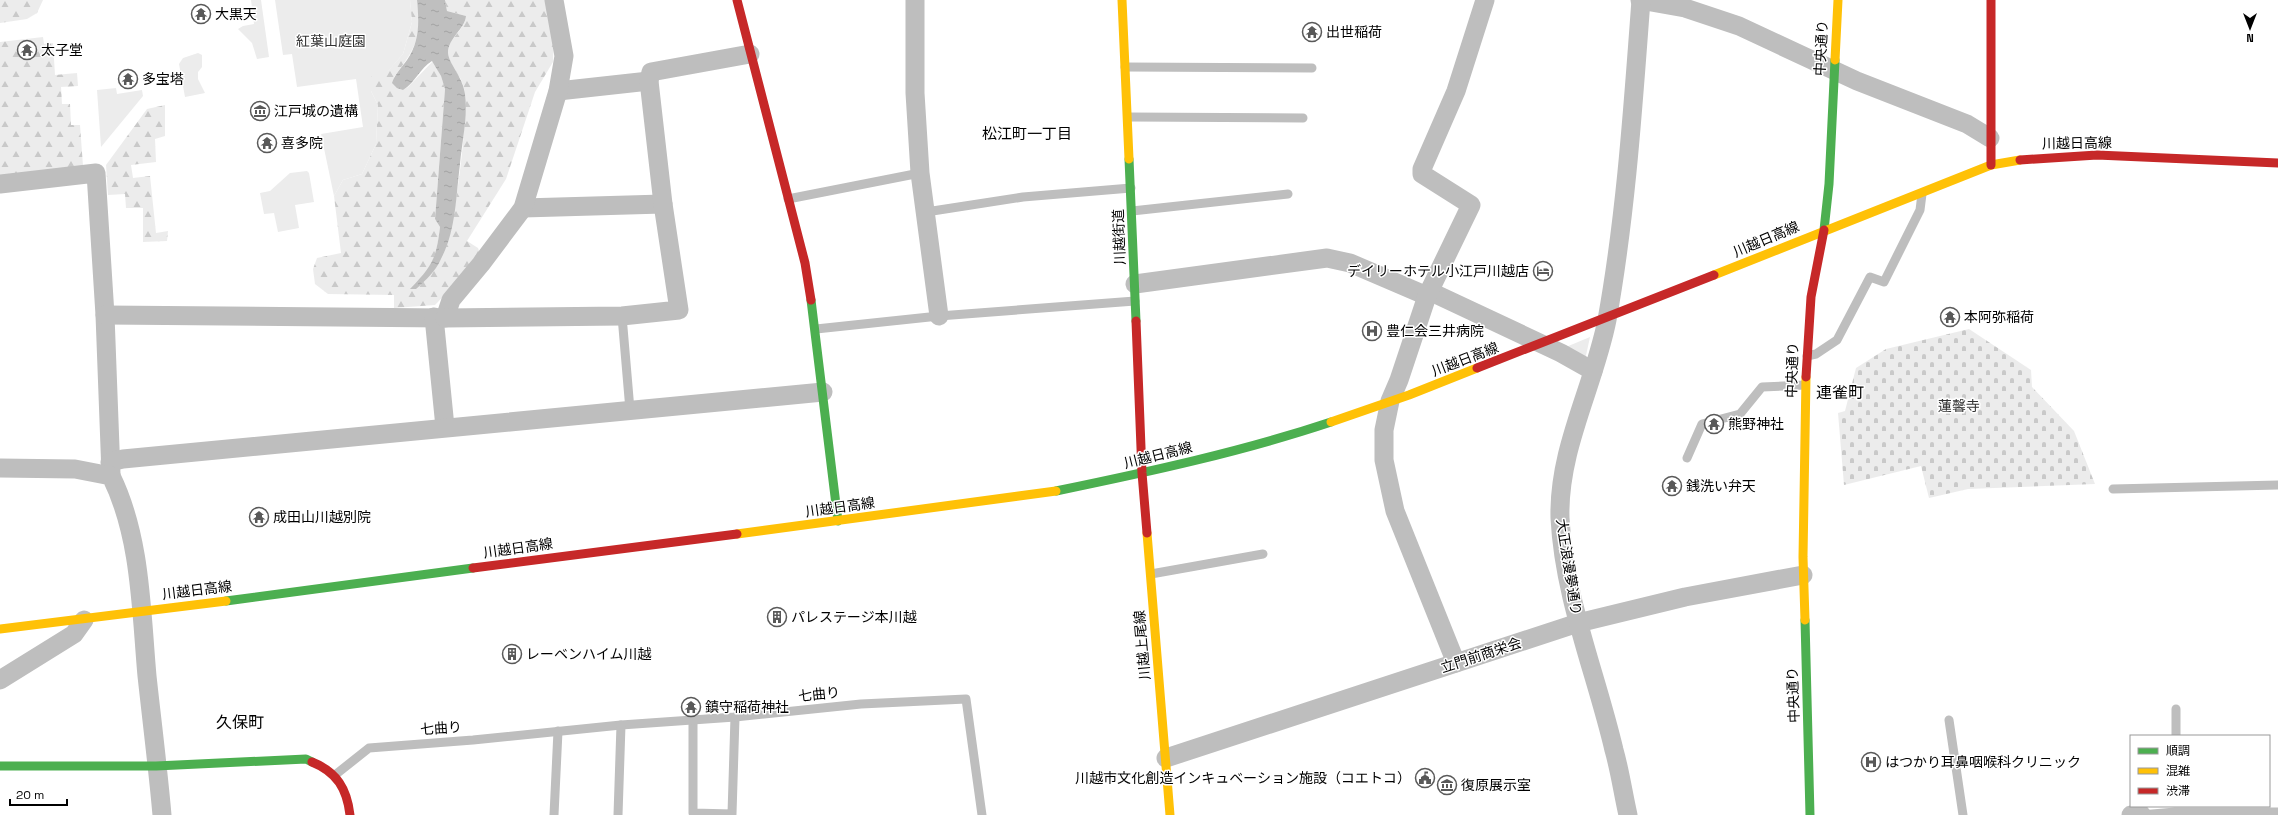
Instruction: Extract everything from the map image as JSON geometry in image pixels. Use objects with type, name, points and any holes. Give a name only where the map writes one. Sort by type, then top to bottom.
[{"type":"main road","points":[[737,0],[805,263],[816,329],[838,521]]},
{"type":"main road","name":"川越街道","points":[[1122,0],[1142,473]]},
{"type":"main road","name":"中央通り","points":[[1810,815],[1803,575],[1805,385],[1811,297],[1824,230],[1829,184],[1838,0]]},
{"type":"main road","points":[[1991,0],[1991,165]]},
{"type":"main road","name":"川越日高線","points":[[0,629],[84,620],[142,611],[838,521],[1050,492],[1142,473],[1283,438],[1390,401],[1607,319],[1824,230],[1991,165],[2021,159],[2072,155],[2278,163]]},
{"type":"main road","name":"川越上尾線","points":[[1142,473],[1170,815]]},
{"type":"main road","points":[[0,766],[156,766],[306,760],[322,765],[335,775],[348,796],[350,815]]},
{"type":"street","points":[[445,427],[440,318],[452,300],[523,208],[558,91],[564,56],[554,0]]},
{"type":"street","points":[[915,0],[915,93],[920,173],[939,316]]},
{"type":"street","points":[[1456,663],[1396,511],[1384,460],[1384,430],[1390,401],[1399,380],[1428,294],[1471,204],[1422,174],[1422,169],[1456,91],[1485,0]]},
{"type":"street","points":[[1640,0],[1685,8],[1739,26],[1834,72],[1917,106],[1967,124],[1990,138]]},
{"type":"street","name":"大正浪漫夢通り","points":[[1628,815],[1614,749],[1578,623],[1563,539],[1561,490],[1574,433],[1601,345],[1607,319],[1629,170],[1640,0]]},
{"type":"street","points":[[105,315],[440,318],[622,316],[679,310],[663,204],[649,81],[651,72],[750,54]]},
{"type":"street","points":[[558,91],[649,81]]},
{"type":"street","points":[[0,184],[96,173],[105,315],[110,469],[123,507],[132,543],[142,611],[162,815]]},
{"type":"street","points":[[523,208],[663,204]]},
{"type":"street","points":[[1135,293],[1327,258],[1350,263],[1428,294],[1540,344],[1593,370]]},
{"type":"street","points":[[0,468],[110,469],[123,459],[823,392]]},
{"type":"street","name":"立門前商栄会","points":[[1166,758],[1578,623],[1685,597],[1803,575]]},
{"type":"street","points":[[0,680],[74,634],[84,620]]},
{"type":"lane","points":[[1125,67],[1312,68]]},
{"type":"lane","points":[[1128,117],[1303,118]]},
{"type":"lane","points":[[788,198],[920,173]]},
{"type":"lane","points":[[926,212],[1023,197],[1131,188]]},
{"type":"lane","points":[[1806,357],[1816,354],[1837,340],[1870,277],[1884,282],[1920,210],[1922,191]]},
{"type":"lane","points":[[1132,211],[1288,194]]},
{"type":"lane","points":[[816,329],[1135,293]]},
{"type":"lane","points":[[622,316],[630,410]]},
{"type":"lane","points":[[1687,458],[1702,424],[1740,414],[1762,387],[1805,385]]},
{"type":"lane","points":[[2113,489],[2278,485]]},
{"type":"lane","points":[[1150,574],[1264,554]]},
{"type":"lane","name":"七曲り","points":[[335,775],[369,748],[621,725],[735,717],[861,704],[966,699],[982,815]]},
{"type":"lane","points":[[2176,709],[2176,735]]},
{"type":"lane","points":[[693,720],[693,813],[732,814],[735,717]]},
{"type":"lane","points":[[1949,720],[1962,815]]},
{"type":"lane","points":[[618,815],[621,725]]},
{"type":"lane","points":[[554,815],[558,731]]},
{"type":"lane","points":[[2137,815],[2175,809],[2278,812]]},
{"type":"green space","points":[[0,0],[43,0],[37,13],[27,19],[0,23]]},
{"type":"green space","points":[[251,0],[261,0],[269,57],[257,59],[252,43],[238,29],[243,26],[254,24]]},
{"type":"green space","name":"紅葉山庭園","points":[[275,0],[410,0],[412,22],[403,54],[371,91],[378,105],[376,144],[362,174],[343,180],[334,196],[321,134],[363,127],[356,79],[297,87],[292,54],[283,55]]},
{"type":"green space","points":[[410,0],[417,0],[418,33],[416,42],[408,57],[394,77],[402,90],[408,87],[433,61],[441,76],[445,89],[435,219],[440,227],[439,238],[433,261],[425,274],[411,289],[438,263],[446,248],[451,229],[459,179],[464,128],[465,94],[462,82],[449,58],[448,53],[453,38],[463,26],[466,16],[447,11],[445,0],[546,0],[554,31],[553,62],[535,92],[506,179],[467,241],[478,248],[480,253],[464,275],[435,305],[394,308],[394,295],[328,294],[315,284],[313,269],[317,258],[341,253],[334,196],[343,180],[362,174],[376,144],[378,105],[371,91],[371,75],[387,72],[403,54],[412,22]]},
{"type":"green space","points":[[43,37],[44,44],[53,43],[55,75],[77,73],[78,86],[61,87],[62,104],[70,104],[71,125],[80,125],[83,166],[0,178],[0,42]]},
{"type":"green space","points":[[198,53],[202,55],[202,67],[198,72],[198,79],[205,93],[185,97],[179,64],[183,58]]},
{"type":"green space","points":[[116,88],[117,94],[142,90],[143,96],[101,147],[97,90]]},
{"type":"green space","points":[[165,105],[165,136],[155,139],[156,162],[131,165],[133,178],[150,176],[156,233],[168,231],[167,241],[143,242],[143,208],[126,208],[125,194],[108,195],[106,165],[147,109]]},
{"type":"green space","points":[[307,171],[309,173],[314,202],[295,205],[299,228],[278,232],[274,213],[264,214],[260,193],[270,191],[290,173]]},
{"type":"green space","name":"蓮馨寺","points":[[1969,329],[2031,370],[2032,387],[2074,431],[2095,484],[1968,489],[1929,498],[1921,466],[1844,485],[1838,413],[1845,411],[1856,368],[1886,349]]},
{"type":"green space","points":[[1590,337],[1585,360],[1566,347]]},
{"type":"water","points":[[417,0],[445,0],[447,11],[466,16],[463,25],[453,38],[448,53],[464,88],[466,111],[455,213],[450,237],[439,264],[433,272],[416,289],[410,289],[429,267],[435,254],[439,238],[440,227],[435,219],[445,89],[441,76],[432,61],[411,84],[403,90],[397,88],[392,83],[414,46],[418,31]]},
{"type":"traffic: fast","points":[[1824,230],[1829,184],[1835,60]]},
{"type":"traffic: fast","points":[[1129,159],[1136,321]]},
{"type":"traffic: fast","points":[[811,300],[838,521]]},
{"type":"traffic: fast","points":[[1056,491],[1160,469],[1229,452],[1331,422]]},
{"type":"traffic: fast","points":[[226,601],[473,568]]},
{"type":"traffic: fast","points":[[1805,620],[1810,815]]},
{"type":"traffic: fast","points":[[0,766],[156,766],[306,759],[312,762]]},
{"type":"traffic: slow","points":[[1122,0],[1129,159]]},
{"type":"traffic: slow","points":[[1835,60],[1838,0]]},
{"type":"traffic: slow","points":[[1714,275],[1991,165],[2020,160]]},
{"type":"traffic: slow","points":[[1331,422],[1409,395],[1477,368]]},
{"type":"traffic: slow","points":[[1805,620],[1803,557],[1806,377]]},
{"type":"traffic: slow","points":[[737,534],[1056,491]]},
{"type":"traffic: slow","points":[[1147,533],[1170,815]]},
{"type":"traffic: slow","points":[[0,629],[226,601]]},
{"type":"traffic: jam","points":[[737,0],[805,263],[811,300]]},
{"type":"traffic: jam","points":[[1991,0],[1991,165]]},
{"type":"traffic: jam","points":[[2020,160],[2097,155],[2278,163]]},
{"type":"traffic: jam","points":[[1806,377],[1811,297],[1824,230]]},
{"type":"traffic: jam","points":[[1477,368],[1714,275]]},
{"type":"traffic: jam","points":[[1136,321],[1142,473],[1147,533]]},
{"type":"traffic: jam","points":[[473,568],[737,534]]},
{"type":"traffic: jam","points":[[312,762],[328,771],[339,782],[346,797],[350,815]]},
{"type":"place","name":"大黒天","points":[[201,14]]},
{"type":"place","name":"出世稲荷","points":[[1312,32]]},
{"type":"place","name":"太子堂","points":[[27,50]]},
{"type":"place","name":"多宝塔","points":[[128,79]]},
{"type":"place","name":"江戸城の遺構","points":[[260,111]]},
{"type":"place","name":"喜多院","points":[[267,143]]},
{"type":"place","name":"デイリーホテル小江戸川越店","points":[[1543,271]]},
{"type":"place","name":"本阿弥稲荷","points":[[1950,317]]},
{"type":"place","name":"豊仁会三井病院","points":[[1372,331]]},
{"type":"place","name":"熊野神社","points":[[1714,424]]},
{"type":"place","name":"銭洗い弁天","points":[[1672,486]]},
{"type":"place","name":"成田山川越別院","points":[[259,517]]},
{"type":"place","name":"パレステージ本川越","points":[[777,617]]},
{"type":"place","name":"レーベンハイム川越","points":[[512,654]]},
{"type":"place","name":"鎮守稲荷神社","points":[[691,707]]},
{"type":"place","name":"はつかり耳鼻咽喉科クリニック","points":[[1871,762]]},
{"type":"place","name":"川越市文化創造インキュベーション施設（コエトコ）","points":[[1425,778]]},
{"type":"place","name":"復原展示室","points":[[1447,785]]},
{"type":"district","name":"松江町一丁目","points":[[1027,134]]},
{"type":"district","name":"連雀町","points":[[1840,392]]},
{"type":"district","name":"久保町","points":[[240,722]]}]
